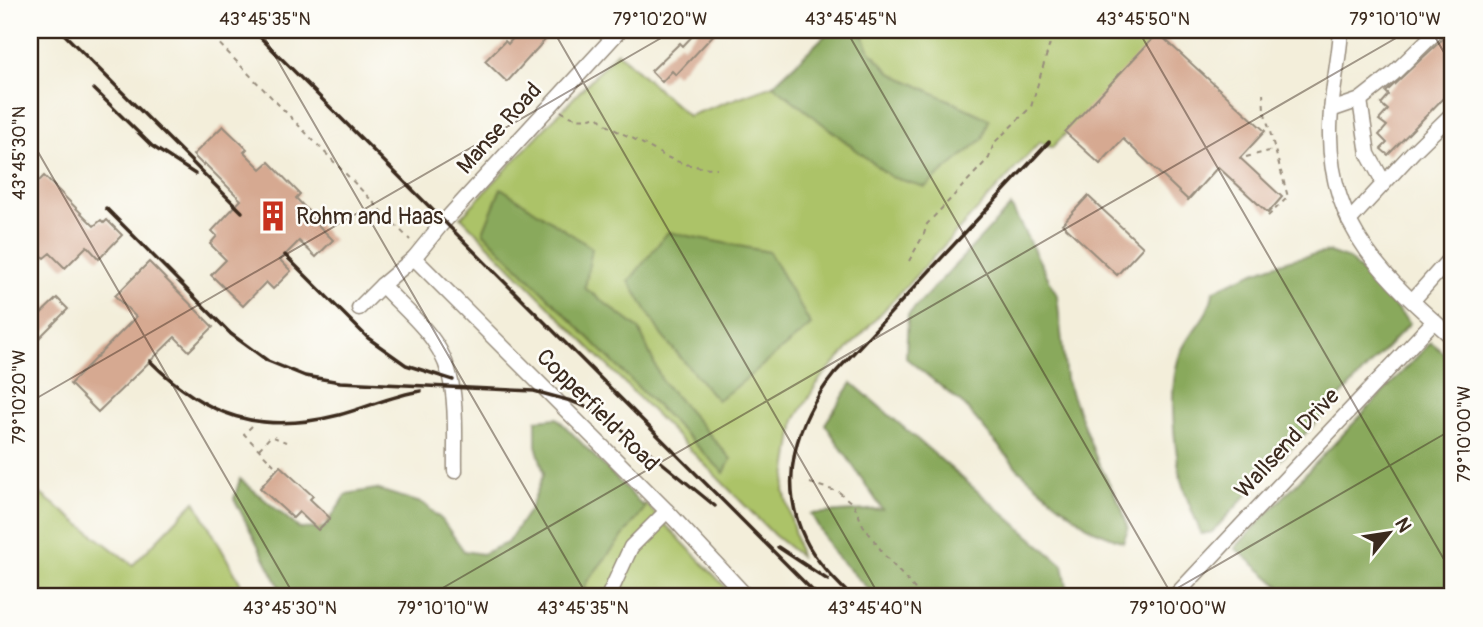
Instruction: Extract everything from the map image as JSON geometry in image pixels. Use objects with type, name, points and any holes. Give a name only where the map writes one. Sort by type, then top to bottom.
[{"type":"street","name":"Manse Road","points":[[359,308],[418,255],[440,226],[620,30]]},
{"type":"street","points":[[1342,30],[1331,110],[1332,166],[1340,200],[1358,241],[1375,264],[1453,338]]},
{"type":"street","points":[[1331,110],[1360,100],[1393,74],[1438,30]]},
{"type":"street","points":[[1360,100],[1368,154],[1384,183]]},
{"type":"street","points":[[1349,221],[1453,113]]},
{"type":"street","name":"Copperfield Road","points":[[418,255],[747,597]]},
{"type":"street","points":[[1413,300],[1450,264]]},
{"type":"street","points":[[382,285],[433,340],[454,388],[455,471]]},
{"type":"street","name":"Wallsend Drive","points":[[1174,597],[1434,321]]},
{"type":"street","points":[[608,597],[631,547],[667,511]]},
{"type":"path","points":[[206,30],[418,255]]},
{"type":"path","points":[[909,261],[927,224],[989,158],[994,143],[1031,107],[1054,30]]},
{"type":"path","points":[[1263,93],[1264,110],[1287,197],[1267,218]]},
{"type":"path","points":[[552,104],[569,116],[583,120],[598,116],[612,129],[676,162],[692,167],[717,168]]},
{"type":"path","points":[[1246,157],[1275,150]]},
{"type":"path","points":[[252,426],[244,434],[274,465]]},
{"type":"path","points":[[258,450],[271,436],[286,442]]},
{"type":"path","points":[[810,483],[839,492],[854,505],[863,525],[886,557],[922,597]]},
{"type":"green space","points":[[831,30],[1164,30],[1052,148],[1040,142],[820,379],[795,420],[784,490],[800,556],[774,535],[461,217],[617,52],[688,116],[773,85]]},
{"type":"green space","points":[[831,30],[860,30],[870,51],[891,73],[989,119],[983,139],[925,187],[891,177],[773,85]]},
{"type":"green space","points":[[501,188],[592,248],[585,288],[639,329],[662,381],[731,459],[724,473],[483,232]]},
{"type":"green space","points":[[1011,206],[1057,295],[1066,379],[1097,460],[1122,508],[1128,529],[1123,542],[1091,529],[1056,502],[1018,469],[965,406],[906,358],[908,315]]},
{"type":"green space","points":[[668,232],[769,252],[811,325],[717,400],[662,336],[629,281]]},
{"type":"green space","points":[[1329,252],[1349,259],[1410,323],[1212,532],[1201,534],[1183,486],[1176,449],[1173,397],[1181,352],[1208,308],[1213,291],[1269,267]]},
{"type":"green space","points":[[1431,342],[1453,362],[1453,597],[1292,597],[1235,548]]},
{"type":"green space","points":[[852,383],[1063,565],[1069,597],[876,597],[834,554],[811,514],[882,509],[825,424]]},
{"type":"green space","points":[[557,418],[645,508],[586,583],[581,597],[270,597],[279,586],[234,499],[240,479],[300,529],[324,528],[347,494],[376,489],[424,504],[442,520],[464,551],[482,554],[507,543],[530,509],[544,473],[536,445],[536,420]]},
{"type":"green space","points":[[30,486],[133,565],[195,501],[248,597],[30,597]]},
{"type":"green space","points":[[645,503],[735,597],[581,597],[586,583]]},
{"type":"building","points":[[520,30],[554,30],[507,82],[485,61],[505,41],[508,44]]},
{"type":"building","points":[[698,30],[718,30],[676,75],[672,71],[662,82],[651,71],[680,43],[683,46]]},
{"type":"building","points":[[1447,30],[1453,30],[1453,88],[1388,155],[1381,149],[1387,143],[1379,135],[1387,126],[1379,120],[1388,110],[1381,104],[1389,95],[1386,92],[1445,37]]},
{"type":"building","points":[[1158,33],[1265,131],[1240,158],[1282,197],[1268,213],[1218,167],[1188,200],[1123,139],[1100,164],[1065,132]]},
{"type":"building","name":"Rohm and Haas","points":[[223,126],[247,149],[244,152],[261,169],[269,162],[300,194],[296,198],[309,212],[307,214],[333,240],[316,257],[299,241],[280,260],[291,271],[273,289],[266,282],[243,306],[211,275],[226,260],[210,244],[217,236],[212,231],[241,200],[193,155]]},
{"type":"building","points":[[44,176],[94,226],[101,220],[104,223],[107,220],[122,235],[99,259],[87,246],[65,268],[50,253],[44,258],[38,252],[35,246],[39,243],[30,233],[30,190]]},
{"type":"building","points":[[1088,196],[1143,247],[1117,275],[1062,224]]},
{"type":"building","points":[[149,262],[213,327],[189,351],[175,337],[98,412],[70,384],[136,317],[115,296]]},
{"type":"building","points":[[57,298],[68,309],[36,341],[30,335],[30,324]]},
{"type":"building","points":[[280,466],[313,496],[310,499],[330,518],[318,530],[299,512],[293,518],[260,488]]},
{"type":"railway","points":[[60,30],[242,212]]},
{"type":"railway","points":[[253,30],[819,597]]},
{"type":"railway","points":[[94,89],[152,146],[195,174]]},
{"type":"railway","points":[[852,597],[814,555],[797,517],[792,496],[792,474],[801,432],[821,392],[834,374],[1049,142]]},
{"type":"railway","points":[[106,208],[231,334],[268,361],[305,376],[340,382],[534,391],[571,401],[589,408],[622,430],[715,506]]},
{"type":"railway","points":[[285,255],[368,338],[406,365],[453,380]]},
{"type":"railway","points":[[150,361],[192,396],[214,408],[259,421],[310,421],[421,391]]},
{"type":"railway","points":[[778,547],[828,580]]},
{"type":"place","name":"Rohm and Haas","points":[[273,216]]}]
